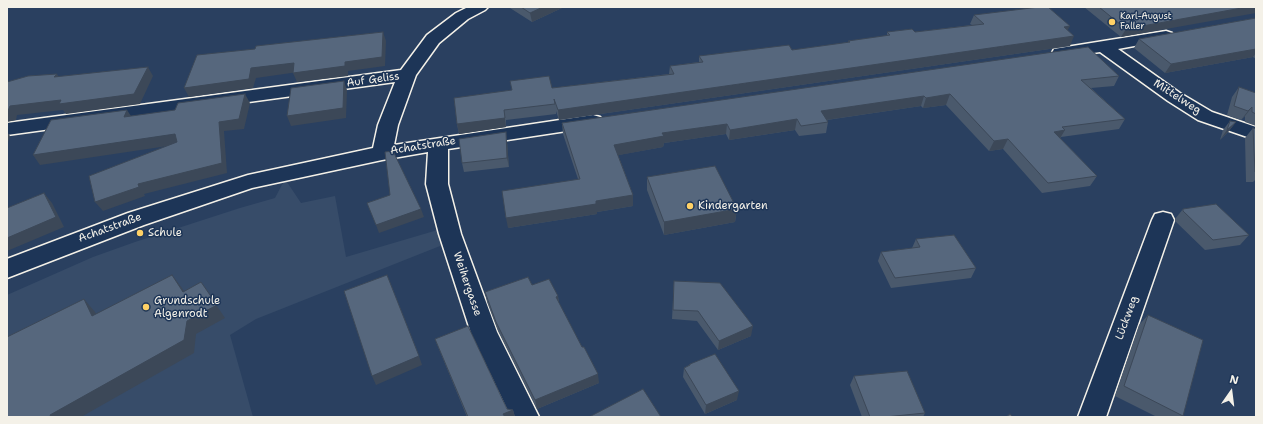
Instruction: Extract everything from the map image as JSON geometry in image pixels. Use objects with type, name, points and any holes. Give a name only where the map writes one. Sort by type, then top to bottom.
[{"type":"street","points":[[382,153],[388,124],[407,75],[432,39],[462,16],[480,7]]},
{"type":"street","points":[[1044,56],[1183,33]]},
{"type":"street","name":"Mittelweg","points":[[1105,47],[1174,97],[1199,112],[1256,134]]},
{"type":"street","name":"Auf Geliss","points":[[7,128],[407,75]]},
{"type":"street","name":"Achatstraße","points":[[7,269],[100,232],[195,198],[248,182],[382,153],[611,118]]},
{"type":"street","name":"Weihergasse","points":[[438,144],[437,184],[450,234],[484,333],[525,417]]},
{"type":"street","name":"Lückweg","points":[[1092,417],[1163,220]]},
{"type":"shaded area","name":"Grundschule Algenrodt","points":[[285,179],[301,203],[335,196],[346,257],[441,229],[445,244],[256,319],[230,335],[253,417],[7,417],[7,295],[93,257],[135,242],[275,198]]},
{"type":"building","points":[[521,7],[543,7],[530,13]]},
{"type":"building","points":[[1048,7],[1070,26],[1064,27],[1074,36],[558,110],[554,99],[555,104],[504,110],[505,118],[457,124],[454,98],[512,90],[510,81],[549,76],[552,88],[674,74],[670,66],[703,62],[699,56],[789,45],[792,50],[890,35],[887,32],[912,29],[915,32],[984,24],[974,15]]},
{"type":"building","points":[[1099,7],[1247,7],[1126,29]]},
{"type":"building","points":[[1256,18],[1256,49],[1171,64],[1139,39]]},
{"type":"building","points":[[383,32],[382,57],[345,62],[345,66],[293,73],[294,63],[251,68],[249,79],[184,88],[197,55],[255,49],[256,46]]},
{"type":"building","points":[[1088,47],[1119,76],[1081,80],[1125,119],[1062,127],[1065,130],[1054,132],[1097,176],[1048,183],[1008,139],[994,141],[950,94],[926,98],[924,96],[821,111],[828,122],[801,126],[797,119],[730,130],[727,124],[662,133],[664,136],[614,145],[633,195],[596,201],[596,204],[506,218],[502,191],[580,179],[562,123]]},
{"type":"building","points":[[148,67],[134,94],[59,104],[61,100],[10,106],[7,111],[7,82],[28,76],[57,74],[54,77]]},
{"type":"building","points":[[344,81],[343,108],[287,116],[291,88]]},
{"type":"building","points":[[1239,87],[1256,93],[1256,114],[1252,112],[1252,107],[1248,111],[1234,106]]},
{"type":"building","points":[[245,94],[239,119],[219,122],[222,163],[138,184],[139,187],[95,202],[89,176],[177,142],[175,134],[33,155],[51,120],[127,110],[124,117],[175,110],[178,103]]},
{"type":"building","points":[[1230,121],[1236,122],[1227,130]]},
{"type":"building","points":[[1253,128],[1256,129],[1256,172],[1255,172]]},
{"type":"building","points":[[506,132],[507,158],[462,163],[459,139]]},
{"type":"building","points":[[393,151],[421,209],[376,225],[367,203],[390,195],[385,152]]},
{"type":"building","points":[[715,166],[737,209],[664,222],[647,177]]},
{"type":"building","points":[[44,193],[56,217],[7,238],[7,208]]},
{"type":"building","points":[[1216,204],[1249,235],[1213,240],[1183,211],[1183,209]]},
{"type":"building","points":[[954,235],[976,268],[895,278],[881,252],[920,247],[916,239]]},
{"type":"building","points":[[172,275],[183,292],[201,282],[217,305],[187,321],[184,340],[50,415],[51,417],[7,417],[7,337],[84,299],[92,316]]},
{"type":"building","points":[[387,275],[419,356],[372,376],[344,291]]},
{"type":"building","points":[[528,277],[532,285],[549,279],[558,296],[556,297],[598,374],[535,400],[496,322],[485,292]]},
{"type":"building","points":[[674,281],[720,283],[753,326],[719,341],[698,311],[673,310]]},
{"type":"building","points":[[1148,315],[1203,340],[1183,416],[1124,386]]},
{"type":"building","points":[[468,326],[507,409],[513,410],[503,414],[505,417],[468,417],[435,339]]},
{"type":"building","points":[[715,354],[739,391],[706,405],[684,368]]},
{"type":"building","points":[[907,371],[925,413],[870,417],[854,376]]},
{"type":"building","points":[[643,389],[661,417],[589,417]]},
{"type":"building","points":[[1010,414],[1013,417],[1006,417]]},
{"type":"place","name":"Karl-August Faller","points":[[1112,22]]},
{"type":"place","name":"Kindergarten","points":[[690,206]]},
{"type":"place","name":"Schule","points":[[140,233]]},
{"type":"place","name":"Grundschule Algenrodt","points":[[146,307]]}]
